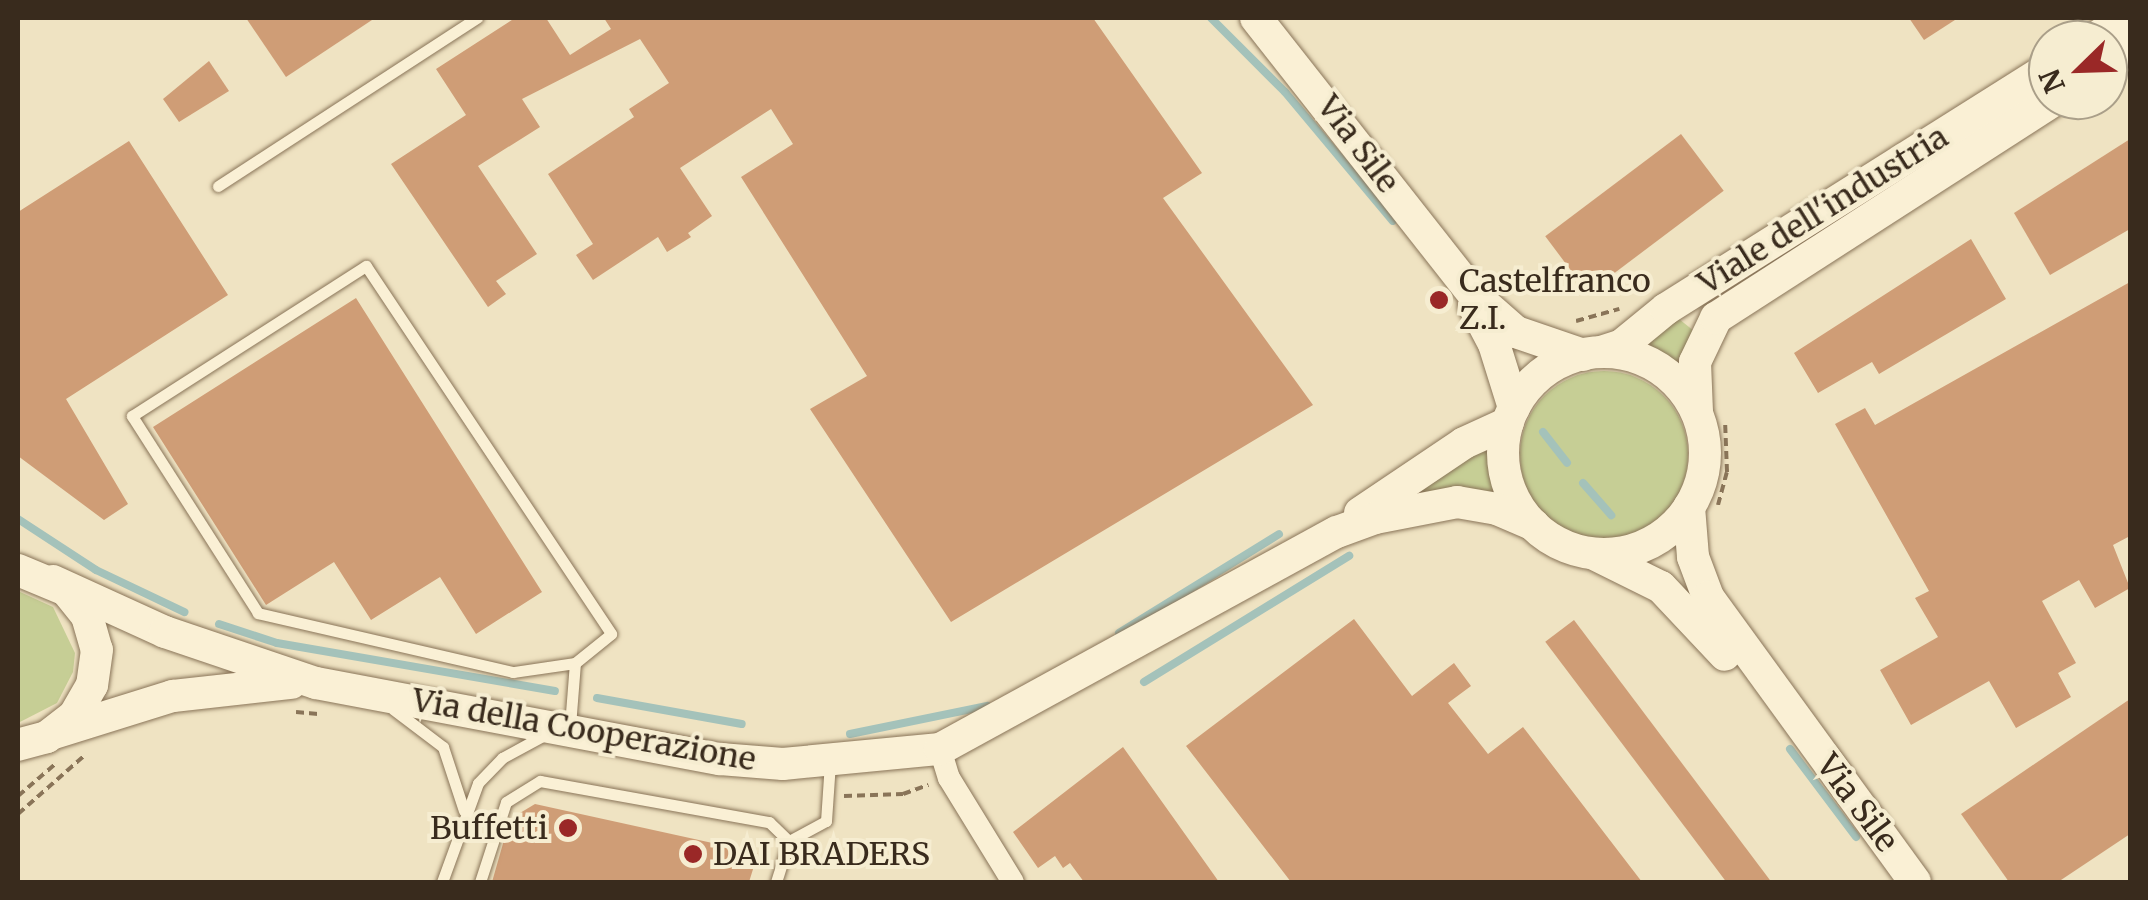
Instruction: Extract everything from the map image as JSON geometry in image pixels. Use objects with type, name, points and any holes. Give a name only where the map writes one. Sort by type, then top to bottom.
[{"type":"street","name":"Via Sile","points":[[1256,18],[1456,274],[1516,332],[1592,354]]},
{"type":"street","name":"Viale dell'industria","points":[[1592,354],[1622,345],[1666,309],[2028,81]]},
{"type":"street","name":"Viale dell'industria","points":[[1709,409],[1695,362],[1716,318],[2028,117]]},
{"type":"street","name":"Via Sile","points":[[1456,274],[1494,344],[1511,416]]},
{"type":"street","points":[[1592,354],[1659,369],[1709,409],[1702,510],[1640,548],[1592,554],[1561,544],[1534,526],[1505,470],[1511,416],[1548,370],[1592,354]]},
{"type":"street","name":"Via della Cooperazione","points":[[31,570],[165,632],[316,683],[566,726],[720,760],[783,764],[940,749],[1337,532],[1440,458],[1511,416]]},
{"type":"street","name":"Via della Cooperazione","points":[[1337,532],[1446,502],[1492,507],[1534,526]]},
{"type":"street","name":"Via Sile","points":[[1702,510],[1700,582],[1798,724],[1915,882]]},
{"type":"street","name":"Via Sile","points":[[1592,554],[1651,580],[1690,614],[1744,677],[1798,724]]},
{"type":"street","points":[[18,769],[40,738],[86,701],[96,650],[87,616],[31,570]]},
{"type":"street","name":"Via della Cooperazione","points":[[40,738],[185,694],[316,683]]},
{"type":"street","points":[[940,749],[949,778],[1013,882]]},
{"type":"lane","points":[[218,186],[478,18]]},
{"type":"lane","points":[[442,882],[464,811],[490,769],[566,726],[575,663],[610,634],[366,266],[132,416],[258,613],[513,672],[575,663]]},
{"type":"lane","points":[[1690,614],[1715,627],[1746,662],[1754,660]]},
{"type":"lane","points":[[366,692],[443,746],[464,811]]},
{"type":"lane","points":[[776,882],[790,841],[826,821],[831,757]]},
{"type":"lane","points":[[480,882],[506,802],[540,781],[768,822],[790,841]]},
{"type":"path","points":[[1562,322],[1625,307]]},
{"type":"path","points":[[1702,510],[1727,472],[1709,409]]},
{"type":"path","points":[[292,711],[326,715]]},
{"type":"path","points":[[18,796],[86,746]]},
{"type":"path","points":[[18,814],[88,753]]},
{"type":"path","points":[[844,796],[922,786]]},
{"type":"green space","points":[[1679,319],[1694,331],[1681,371],[1641,347]]},
{"type":"green space","points":[[1604,371],[1636,378],[1663,396],[1681,423],[1688,455],[1681,487],[1663,514],[1636,532],[1604,539],[1572,532],[1545,514],[1527,487],[1520,455],[1527,423],[1545,396],[1572,378]]},
{"type":"green space","points":[[1492,440],[1496,492],[1362,515]]},
{"type":"green space","points":[[18,591],[53,607],[75,653],[73,672],[57,703],[18,723]]},
{"type":"building","points":[[246,18],[375,18],[286,77]]},
{"type":"building","points":[[515,18],[546,18],[570,55],[611,29],[604,18],[1093,18],[1202,173],[1163,198],[1313,405],[951,622],[810,409],[867,376],[741,177],[793,144],[771,109],[680,168],[712,216],[688,233],[691,237],[667,252],[658,237],[593,280],[576,255],[593,244],[548,174],[634,117],[629,109],[669,83],[640,39],[522,99],[540,127],[478,166],[537,254],[496,281],[506,294],[488,307],[391,164],[466,115],[436,69]]},
{"type":"building","points":[[1909,18],[1958,18],[1924,40]]},
{"type":"building","points":[[209,61],[229,91],[179,122],[163,99]]},
{"type":"building","points":[[1681,134],[1724,191],[1588,293],[1545,236]]},
{"type":"building","points":[[2130,139],[2130,229],[2050,275],[2014,213]]},
{"type":"building","points":[[129,141],[228,295],[66,399],[128,504],[104,520],[18,456],[18,212]]},
{"type":"building","points":[[1971,239],[2006,299],[1879,374],[1872,362],[1818,393],[1794,353]]},
{"type":"building","points":[[2130,282],[2130,536],[2113,545],[2130,588],[2095,608],[2079,580],[2042,601],[2076,663],[2058,673],[2071,697],[2016,728],[1989,681],[1911,725],[1880,670],[1938,637],[1915,598],[1929,591],[1835,424],[1865,408],[1875,425]]},
{"type":"building","points":[[356,298],[542,592],[476,634],[440,577],[371,620],[334,562],[266,605],[153,427]]},
{"type":"building","points":[[1354,619],[1412,696],[1454,663],[1471,686],[1448,703],[1488,754],[1523,727],[1642,882],[1291,882],[1186,746]]},
{"type":"building","points":[[1574,620],[1771,882],[1726,882],[1545,642]]},
{"type":"building","points":[[2130,699],[2130,834],[2058,882],[2009,882],[1961,814]]},
{"type":"building","points":[[1123,747],[1219,882],[1084,882],[1070,863],[1063,868],[1055,856],[1038,868],[1013,832]]},
{"type":"building","points":[[535,804],[758,853],[749,882],[492,882],[510,819]]},
{"type":"waterway","points":[[1211,18],[1285,92],[1393,221]]},
{"type":"waterway","points":[[1543,432],[1567,463]]},
{"type":"waterway","points":[[1583,483],[1611,515]]},
{"type":"waterway","points":[[18,519],[96,570],[184,612]]},
{"type":"waterway","points":[[1119,633],[1279,534]]},
{"type":"waterway","points":[[1144,682],[1349,556]]},
{"type":"waterway","points":[[219,624],[277,643],[555,691]]},
{"type":"waterway","points":[[597,698],[742,724]]},
{"type":"waterway","points":[[850,734],[987,706]]},
{"type":"waterway","points":[[1790,749],[1856,837]]},
{"type":"place","name":"Castelfranco Z.I.","points":[[1439,300]]},
{"type":"place","name":"Buffetti","points":[[568,828]]},
{"type":"place","name":"DAI BRADERS","points":[[693,854]]}]
